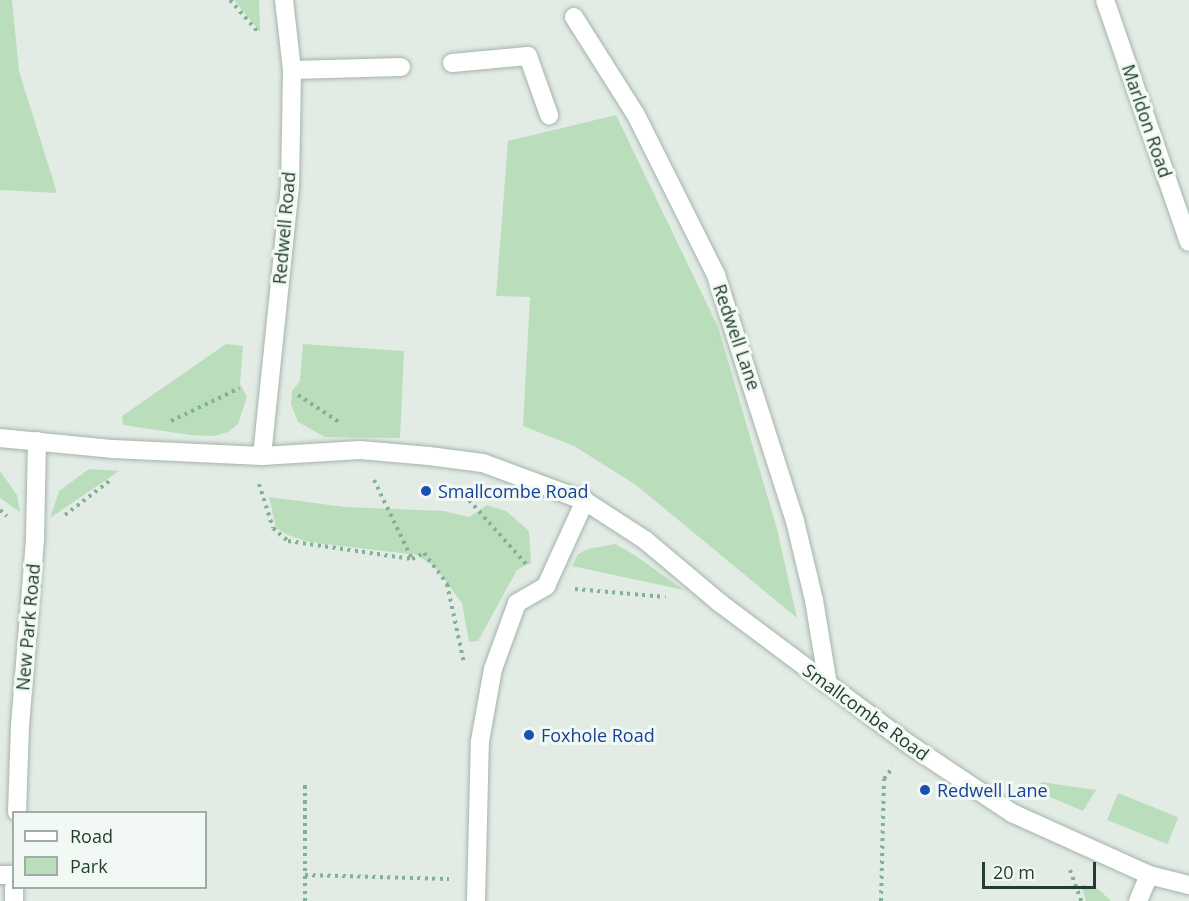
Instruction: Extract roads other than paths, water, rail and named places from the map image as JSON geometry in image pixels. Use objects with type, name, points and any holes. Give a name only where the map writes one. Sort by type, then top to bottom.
[{"type":"street","name":"Redwell Road","points":[[262,456],[268,375],[290,186],[292,70],[284,0]]},
{"type":"street","name":"Marldon Road","points":[[1105,0],[1189,242]]},
{"type":"street","name":"Redwell Lane","points":[[574,17],[636,114],[716,275],[795,521],[814,600],[828,685]]},
{"type":"street","points":[[452,63],[528,56],[549,115]]},
{"type":"street","points":[[292,70],[401,67]]},
{"type":"street","name":"Smallcombe Road","points":[[0,438],[262,456],[360,450],[483,463],[585,501],[645,540],[828,685],[910,745],[1012,813],[1149,875],[1189,885]]},
{"type":"street","name":"New Park Road","points":[[17,811],[35,538],[38,441]]},
{"type":"street","points":[[476,901],[480,741],[493,669],[517,603],[546,586],[585,501]]},
{"type":"street","points":[[1138,901],[1149,875]]},
{"type":"place","name":"Smallcombe Road","points":[[426,491]]},
{"type":"place","name":"Foxhole Road","points":[[529,735]]},
{"type":"place","name":"Redwell Lane","points":[[925,790]]}]
